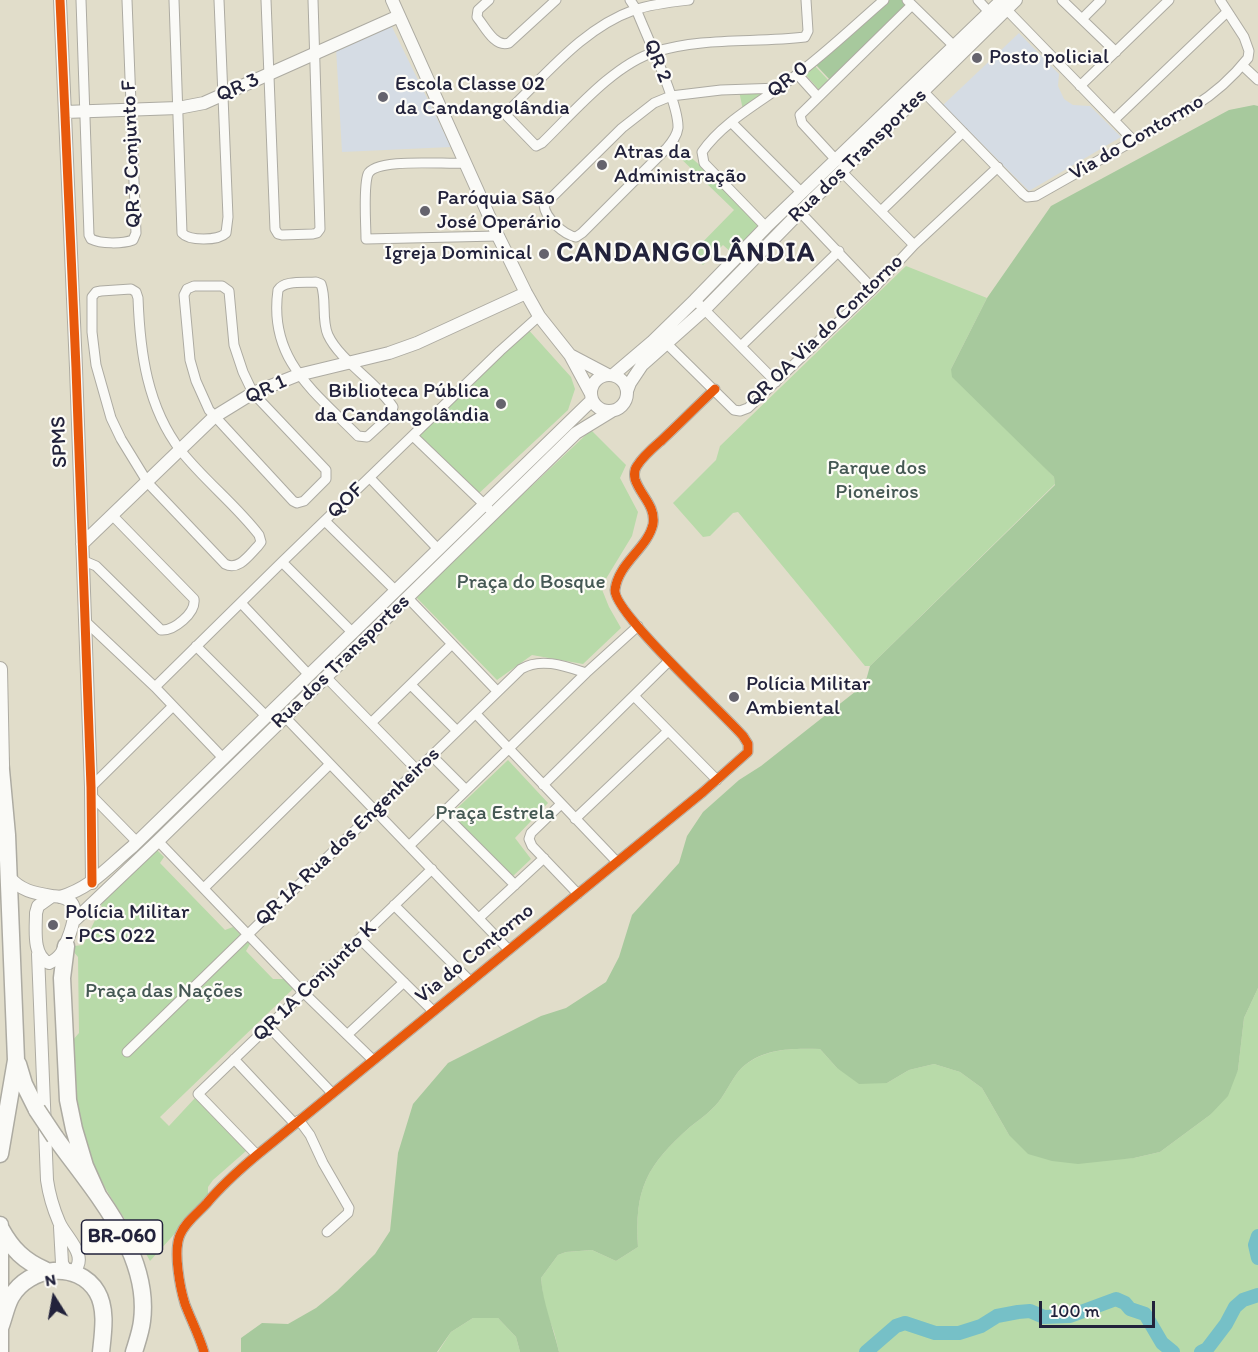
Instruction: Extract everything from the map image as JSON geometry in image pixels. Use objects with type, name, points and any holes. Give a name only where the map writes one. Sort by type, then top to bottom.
[{"type":"highway","name":"BR-060","points":[[1,762],[16,1060],[24,1084],[37,1110],[98,1195],[132,1254],[143,1297],[142,1321],[134,1352]]},
{"type":"highway","points":[[66,946],[62,978],[68,1100],[85,1166],[98,1195]]},
{"type":"highway","points":[[0,1154],[16,1060]]},
{"type":"highway","points":[[0,1227],[17,1253],[28,1263],[45,1270],[69,1271],[86,1280],[97,1292],[102,1305],[104,1330],[101,1352]]},
{"type":"highway","points":[[0,1227],[0,1302]]},
{"type":"highway","points":[[0,1352],[0,1329],[12,1296],[28,1279],[45,1270]]},
{"type":"main road","name":"BR-060","points":[[0,669],[1,762]]},
{"type":"street","name":"SPMS","points":[[60,0],[85,621],[92,883]]},
{"type":"street","name":"QR 3 Conjunto F","points":[[81,0],[89,235],[96,242],[126,242],[133,240],[135,233],[128,0]]},
{"type":"street","points":[[174,0],[182,233],[189,238],[222,237],[227,230],[219,0]]},
{"type":"street","points":[[266,0],[275,229],[278,234],[282,235],[317,233],[321,222],[312,0]]},
{"type":"street","points":[[392,0],[498,236],[539,316],[570,355],[597,406],[604,411],[612,411],[624,404],[627,391],[622,381],[570,355]]},
{"type":"street","points":[[489,0],[478,10],[477,17],[501,45],[509,43],[556,0]]},
{"type":"street","name":"QR 2","points":[[630,0],[636,9],[671,96],[678,124],[675,139],[579,235],[573,237],[569,235],[547,215],[544,207],[546,202],[646,107],[671,96]]},
{"type":"street","points":[[689,0],[636,9],[609,22],[578,44],[508,111],[507,116],[533,146],[538,146],[610,77],[653,52],[708,44],[805,37],[808,31],[806,0]]},
{"type":"street","name":"QR 0","points":[[766,228],[704,163],[702,152],[732,123],[798,75],[884,0]]},
{"type":"street","points":[[978,0],[989,12]]},
{"type":"street","name":"Rua dos Transportes","points":[[920,88],[954,46],[989,12],[1016,0]]},
{"type":"street","points":[[1062,0],[1116,52]]},
{"type":"street","points":[[1082,19],[1101,0]]},
{"type":"street","points":[[1080,86],[1169,0]]},
{"type":"street","points":[[1220,0],[1247,45],[1248,58],[1242,65],[1258,80]]},
{"type":"street","points":[[914,245],[839,166],[802,123],[800,115],[910,3],[954,46]]},
{"type":"street","points":[[1004,5],[1133,140]]},
{"type":"street","name":"Rua dos Transportes","points":[[610,375],[704,310],[839,166],[1004,5]]},
{"type":"street","points":[[1114,120],[1227,12]]},
{"type":"street","name":"QR 3","points":[[65,112],[178,108],[204,103],[399,16]]},
{"type":"street","name":"Via do Contormo","points":[[998,167],[1023,194],[1032,197],[1206,99],[1242,65]]},
{"type":"street","points":[[798,75],[817,96]]},
{"type":"street","points":[[671,96],[721,90],[780,88]]},
{"type":"street","points":[[920,88],[998,167]]},
{"type":"street","points":[[732,123],[802,193]]},
{"type":"street","points":[[881,211],[963,132]]},
{"type":"street","points":[[466,163],[403,164],[372,169],[366,182],[366,239],[498,236]]},
{"type":"street","name":"Rua dos Transportes","points":[[627,391],[630,382],[642,365],[695,300],[766,228],[791,215],[802,193],[839,166]]},
{"type":"street","name":"QR 0A Via do Contorno","points":[[715,389],[734,410],[740,411],[748,408],[873,289],[914,245],[998,167]]},
{"type":"street","points":[[791,215],[839,252],[873,289]]},
{"type":"street","points":[[741,346],[839,252]]},
{"type":"street","points":[[316,282],[321,284],[328,336],[352,362],[393,407],[392,415],[367,437],[358,436],[298,375],[284,351],[278,320],[280,286],[316,282]]},
{"type":"street","points":[[194,286],[222,286],[229,291],[234,345],[253,393],[326,470],[326,479],[304,501],[297,503],[293,501],[214,417],[196,381],[190,360],[184,295],[187,289],[194,286]]},
{"type":"street","points":[[131,289],[137,294],[140,339],[150,392],[158,411],[181,450],[256,531],[260,539],[258,546],[240,564],[229,566],[148,483],[121,440],[111,418],[96,365],[91,303],[96,292],[131,289]]},
{"type":"street","name":"QR 1","points":[[82,544],[148,483],[214,417],[253,393],[298,375],[417,343],[526,293]]},
{"type":"street","points":[[695,300],[776,382]]},
{"type":"street","name":"QOF","points":[[155,687],[500,351],[539,316]]},
{"type":"street","points":[[543,785],[669,661],[623,610],[617,601],[615,589],[630,557],[650,535],[654,518],[649,503],[634,477],[635,468],[648,452],[715,389],[662,339]]},
{"type":"street","points":[[592,397],[596,381],[610,375]]},
{"type":"street","name":"Rua dos Transportes","points":[[75,920],[408,598],[592,397]]},
{"type":"street","name":"Rua dos Transportes","points":[[56,897],[77,892],[92,883],[438,549],[489,509],[576,433],[612,411]]},
{"type":"street","points":[[414,436],[489,509]]},
{"type":"street","points":[[370,478],[438,549]]},
{"type":"street","points":[[82,560],[96,566],[161,630],[174,627],[192,610],[195,602],[190,594],[113,516]]},
{"type":"street","points":[[325,521],[395,590]]},
{"type":"street","points":[[282,562],[352,632]]},
{"type":"street","points":[[408,598],[497,692]]},
{"type":"street","points":[[241,603],[309,675]]},
{"type":"street","points":[[364,620],[374,630]]},
{"type":"street","points":[[85,621],[155,687],[223,758]]},
{"type":"street","points":[[409,846],[586,673],[638,626]]},
{"type":"street","points":[[371,723],[452,644]]},
{"type":"street","points":[[196,646],[266,716]]},
{"type":"street","name":"Via do Contorno","points":[[204,1352],[199,1334],[185,1303],[181,1283],[177,1248],[179,1236],[184,1227],[232,1176],[717,780],[741,759],[749,748],[744,736],[669,661]]},
{"type":"street","name":"QR 1A Rua dos Engenheiros","points":[[128,1052],[521,669],[535,663],[546,663],[586,673]]},
{"type":"street","points":[[326,677],[417,770]]},
{"type":"street","points":[[411,684],[457,731]]},
{"type":"street","points":[[634,696],[717,780]]},
{"type":"street","points":[[140,856],[135,850],[137,842],[91,791],[173,706]]},
{"type":"street","points":[[476,714],[617,862]]},
{"type":"street","points":[[285,717],[509,950]]},
{"type":"street","points":[[575,819],[668,731]]},
{"type":"street","points":[[432,756],[466,790]]},
{"type":"street","points":[[204,888],[330,764]]},
{"type":"street","points":[[206,774],[216,784]]},
{"type":"street","points":[[561,804],[529,836],[532,846],[578,894]]},
{"type":"street","points":[[443,813],[515,885]]},
{"type":"street","points":[[158,841],[303,992],[373,1060]]},
{"type":"street","points":[[479,918],[544,858]]},
{"type":"street","name":"QR 1A Conjunto K","points":[[257,1155],[198,1094],[432,869]]},
{"type":"street","points":[[8,876],[17,886],[71,902],[75,908],[75,920],[66,946],[60,956],[49,963],[43,971],[39,987]]},
{"type":"street","points":[[56,897],[38,906],[36,913],[45,1164],[49,1194],[60,1225],[72,1241],[79,1259],[78,1267],[69,1271]]},
{"type":"street","points":[[394,905],[470,981]]},
{"type":"street","points":[[360,939],[433,1011]]},
{"type":"street","points":[[38,954],[42,960],[49,963]]},
{"type":"street","points":[[347,1035],[404,982]]},
{"type":"street","points":[[268,1027],[332,1093]]},
{"type":"street","points":[[234,1059],[310,1135],[349,1208],[343,1218],[327,1232]]},
{"type":"shaded area","name":"Escola Classe 02 da Candangolândia","points":[[391,25],[451,147],[342,152],[336,48]]},
{"type":"shaded area","points":[[1019,33],[1059,74],[1058,86],[1064,99],[1073,105],[1090,106],[1121,137],[1029,191],[943,105]]},
{"type":"green space","points":[[888,0],[902,0],[907,5],[831,81],[816,65]]},
{"type":"green space","points":[[815,66],[830,82],[820,91],[805,74]]},
{"type":"green space","points":[[773,90],[743,110],[739,91]]},
{"type":"green space","points":[[1258,106],[1258,988],[1244,1018],[1238,1070],[1228,1096],[1210,1115],[1160,1152],[1134,1158],[1078,1164],[1052,1161],[1028,1154],[1009,1135],[982,1088],[960,1072],[934,1064],[909,1070],[887,1083],[859,1084],[837,1068],[820,1049],[771,1052],[753,1059],[740,1069],[717,1104],[675,1141],[654,1166],[646,1180],[638,1209],[638,1247],[616,1261],[592,1250],[566,1252],[558,1255],[541,1278],[559,1352],[520,1352],[516,1337],[498,1318],[473,1318],[451,1332],[437,1352],[241,1352],[241,1338],[262,1323],[288,1324],[316,1308],[375,1254],[390,1231],[398,1153],[413,1104],[448,1063],[541,1016],[566,1008],[606,982],[619,957],[632,915],[679,863],[687,836],[703,812],[739,780],[761,766],[865,684],[870,666],[1055,485],[1054,477],[952,377],[951,369],[987,298],[1051,206],[1229,110]]},
{"type":"green space","points":[[677,145],[746,209],[758,227],[733,254],[723,245],[703,265],[691,254],[734,210],[672,150]]},
{"type":"green space","name":"Parque dos Pioneiros","points":[[906,266],[987,298],[951,369],[1054,477],[1055,484],[870,666],[865,666],[738,512],[733,513],[710,536],[703,537],[673,503],[716,460],[720,446]]},
{"type":"green space","points":[[526,327],[571,377],[575,389],[568,410],[475,497],[414,439]]},
{"type":"green space","name":"Praça do Bosque","points":[[591,430],[626,465],[620,478],[638,512],[632,536],[601,587],[621,628],[583,664],[532,655],[497,680],[415,596]]},
{"type":"green space","name":"Praça Estrela","points":[[508,760],[548,803],[515,838],[531,859],[512,877],[450,815]]},
{"type":"green space","name":"Praça das Nações","points":[[156,849],[164,857],[160,863],[225,930],[233,927],[250,944],[246,951],[273,979],[284,979],[293,989],[160,1117],[169,1126],[195,1098],[246,1151],[213,1180],[208,1187],[208,1197],[150,1261],[101,1180],[84,1138],[76,1097],[72,1041],[79,1033],[78,957],[73,951],[74,946],[83,945],[96,918],[103,910],[101,905],[106,895]]},
{"type":"green space","points":[[1258,988],[1258,1352],[559,1352],[544,1305],[541,1278],[558,1255],[566,1252],[592,1250],[616,1261],[638,1247],[638,1209],[646,1180],[654,1166],[675,1141],[717,1104],[740,1069],[753,1059],[781,1050],[820,1049],[837,1068],[887,1083],[909,1070],[934,1064],[960,1072],[982,1088],[1009,1135],[1106,1159],[1134,1158],[1160,1152],[1210,1115],[1238,1070],[1244,1018]]},
{"type":"green space","points":[[473,1318],[498,1318],[516,1337],[520,1352],[438,1352],[451,1332]]},
{"type":"waterway","points":[[1258,1236],[1255,1245],[1258,1258]]},
{"type":"waterway","points":[[1201,1352],[1207,1349],[1226,1324],[1235,1307],[1243,1300],[1258,1295]]},
{"type":"waterway","points":[[866,1352],[896,1326],[905,1323],[935,1333],[959,1333],[981,1326],[997,1316],[1030,1311],[1044,1317],[1070,1316],[1116,1299],[1125,1303],[1130,1309],[1145,1314],[1162,1343],[1173,1352]]},
{"type":"cycle path","points":[[60,0],[76,368],[91,787],[92,883]]},
{"type":"cycle path","points":[[204,1352],[185,1304],[178,1270],[178,1242],[188,1222],[257,1155],[703,792],[748,752],[748,744],[743,736],[631,619],[619,602],[615,590],[617,580],[645,541],[653,524],[650,506],[640,490],[634,472],[642,459],[715,389]]},
{"type":"place","name":"Posto policial","points":[[977,58]]},
{"type":"place","name":"Escola Classe 02 da Candangolândia","points":[[383,97]]},
{"type":"place","name":"Atras da Administração","points":[[602,165]]},
{"type":"place","name":"Paróquia São José Operário","points":[[425,211]]},
{"type":"place","name":"Igreja Dominical","points":[[544,254]]},
{"type":"place","name":"Biblioteca Pública da Candangolândia","points":[[501,404]]},
{"type":"place","name":"Polícia Militar Ambiental","points":[[734,697]]},
{"type":"place","name":"Polícia Militar - PCS 022","points":[[53,925]]},
{"type":"district","name":"CANDANGOLÂNDIA","points":[[686,254]]}]
